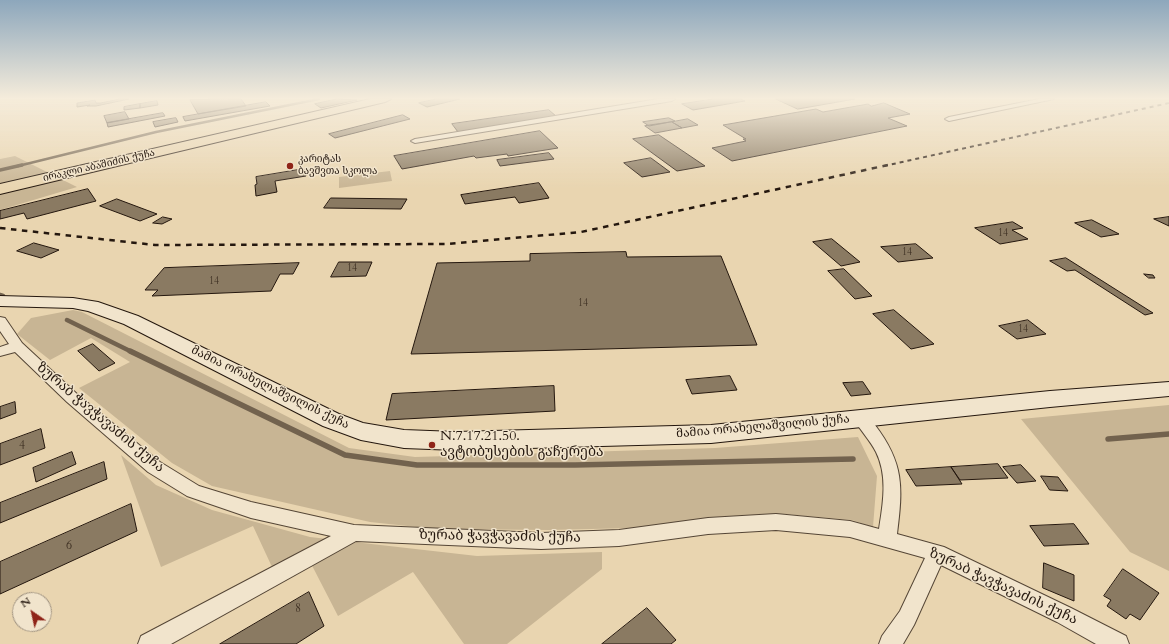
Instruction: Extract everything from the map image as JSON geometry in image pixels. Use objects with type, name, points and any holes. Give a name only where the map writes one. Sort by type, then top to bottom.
[{"type":"main road","name":"ირაკლი აბაშიძის ქუჩა","points":[[0,189],[258,129]]},
{"type":"street","points":[[414,141],[487,129]]},
{"type":"street","name":"მამია ორახელაშვილის ქუჩა","points":[[0,301],[73,302],[92,306],[131,320],[331,420],[361,432],[404,439],[456,441],[712,434],[1050,399],[1169,389]]},
{"type":"street","name":"ზურაბ ჭავჭავაძის ქუჩა","points":[[0,321],[17,346],[72,398],[154,467],[193,491],[251,510],[354,533],[541,541],[619,538],[708,526],[776,522],[850,529],[937,554],[1064,615],[1118,644]]},
{"type":"street","points":[[0,352],[17,346]]},
{"type":"street","points":[[861,418],[884,452],[890,469],[893,492],[887,539]]},
{"type":"street","points":[[149,644],[354,533]]},
{"type":"street","points":[[890,644],[907,618],[937,554]]},
{"type":"shaded area","points":[[15,156],[77,187],[0,210],[0,159]]},
{"type":"shaded area","points":[[390,171],[392,181],[339,188],[339,177]]},
{"type":"shaded area","points":[[73,310],[82,312],[349,448],[415,457],[715,448],[858,437],[877,476],[873,527],[852,520],[784,514],[717,517],[634,528],[549,530],[436,529],[370,522],[212,486],[172,463],[79,388],[130,362],[91,338],[50,360],[17,334],[31,318]]},
{"type":"shaded area","points":[[1169,405],[1169,571],[1130,552],[1021,419]]},
{"type":"shaded area","points":[[121,455],[156,485],[212,510],[310,537],[477,556],[602,552],[602,569],[507,644],[464,644],[413,572],[338,616],[304,550],[272,567],[253,526],[161,567]]},
{"type":"building","points":[[348,129],[370,129],[335,138],[329,134]]},
{"type":"building","points":[[456,129],[477,129],[458,132]]},
{"type":"building","points":[[649,129],[676,129],[655,133]]},
{"type":"building","points":[[730,129],[892,129],[732,161],[712,148],[746,141],[743,139],[746,139]]},
{"type":"building","points":[[540,131],[558,148],[508,156],[507,154],[476,158],[474,156],[402,169],[394,156]]},
{"type":"building","points":[[659,135],[705,166],[677,171],[633,139]]},
{"type":"building","points":[[549,153],[554,159],[500,166],[497,160]]},
{"type":"building","points":[[651,158],[670,172],[642,177],[624,163]]},
{"type":"building","points":[[304,169],[306,176],[275,181],[277,192],[256,196],[256,177]]},
{"type":"building","points":[[539,183],[549,198],[519,203],[515,197],[465,204],[461,195]]},
{"type":"building","points":[[88,189],[96,201],[27,219],[24,213],[0,219],[0,211]]},
{"type":"building","points":[[331,198],[407,199],[401,209],[324,208]]},
{"type":"building","points":[[117,199],[157,214],[140,221],[100,206]]},
{"type":"building","points":[[163,217],[172,219],[162,224],[153,223]]},
{"type":"building","points":[[1169,217],[1169,226],[1154,219]]},
{"type":"building","points":[[1092,220],[1119,234],[1101,237],[1075,223]]},
{"type":"building","points":[[1013,222],[1023,228],[1012,230],[1028,239],[1000,244],[975,228]]},
{"type":"building","points":[[832,239],[860,262],[841,266],[813,242]]},
{"type":"building","points":[[34,243],[59,250],[41,258],[17,251]]},
{"type":"building","points":[[916,244],[933,258],[898,262],[881,247]]},
{"type":"building","points":[[626,252],[627,257],[721,256],[757,345],[411,354],[437,263],[530,261],[530,254]]},
{"type":"building","points":[[1066,258],[1153,313],[1145,315],[1075,270],[1067,271],[1050,261]]},
{"type":"building","points":[[339,262],[372,262],[366,276],[331,277]]},
{"type":"building","points":[[299,263],[293,274],[280,274],[271,291],[152,296],[158,290],[145,290],[164,268]]},
{"type":"building","points":[[844,269],[872,296],[855,299],[828,271]]},
{"type":"building","points":[[1144,274],[1153,275],[1155,278],[1149,278]]},
{"type":"building","points":[[894,310],[934,344],[911,349],[873,314]]},
{"type":"building","points":[[1028,320],[1046,334],[1017,339],[999,326]]},
{"type":"building","points":[[93,344],[115,363],[99,371],[78,351]]},
{"type":"building","points":[[730,376],[737,390],[692,394],[686,380]]},
{"type":"building","points":[[863,382],[871,394],[851,396],[843,383]]},
{"type":"building","points":[[554,386],[555,411],[386,420],[392,394]]},
{"type":"building","points":[[15,402],[16,413],[0,419],[0,407]]},
{"type":"building","points":[[41,429],[45,448],[0,465],[0,444]]},
{"type":"building","points":[[72,452],[76,464],[36,482],[33,468]]},
{"type":"building","points":[[104,462],[107,479],[0,523],[0,503]]},
{"type":"building","points":[[998,464],[1008,478],[960,480],[951,467]]},
{"type":"building","points":[[1021,465],[1036,481],[1017,483],[1003,467]]},
{"type":"building","points":[[951,467],[962,484],[916,486],[906,470]]},
{"type":"building","points":[[1041,476],[1058,477],[1068,491],[1050,490]]},
{"type":"building","points":[[131,504],[137,531],[0,594],[0,562]]},
{"type":"building","points":[[1074,524],[1089,544],[1044,546],[1030,526]]},
{"type":"building","points":[[1044,563],[1074,575],[1074,601],[1043,588]]},
{"type":"building","points":[[1123,569],[1159,593],[1140,620],[1130,614],[1126,619],[1107,606],[1111,600],[1104,596]]},
{"type":"building","points":[[309,592],[324,626],[296,644],[220,644]]},
{"type":"building","points":[[647,608],[676,640],[671,644],[602,644]]},
{"type":"waterway","points":[[18,166],[171,129]]},
{"type":"waterway","points":[[0,170],[22,165]]},
{"type":"waterway","points":[[67,320],[132,352]]},
{"type":"waterway","points":[[130,351],[345,455],[417,465],[575,465],[853,459]]},
{"type":"waterway","points":[[1108,439],[1169,434]]},
{"type":"railway","points":[[884,166],[1051,129]]},
{"type":"railway","points":[[0,228],[155,245],[446,244],[581,232],[888,165]]},
{"type":"place","name":"კარიტას ბავშვთა სკოლა","points":[[290,166]]},
{"type":"place","name":"N.7.17.21.50. ავტობუსების გაჩერება","points":[[432,445]]}]
